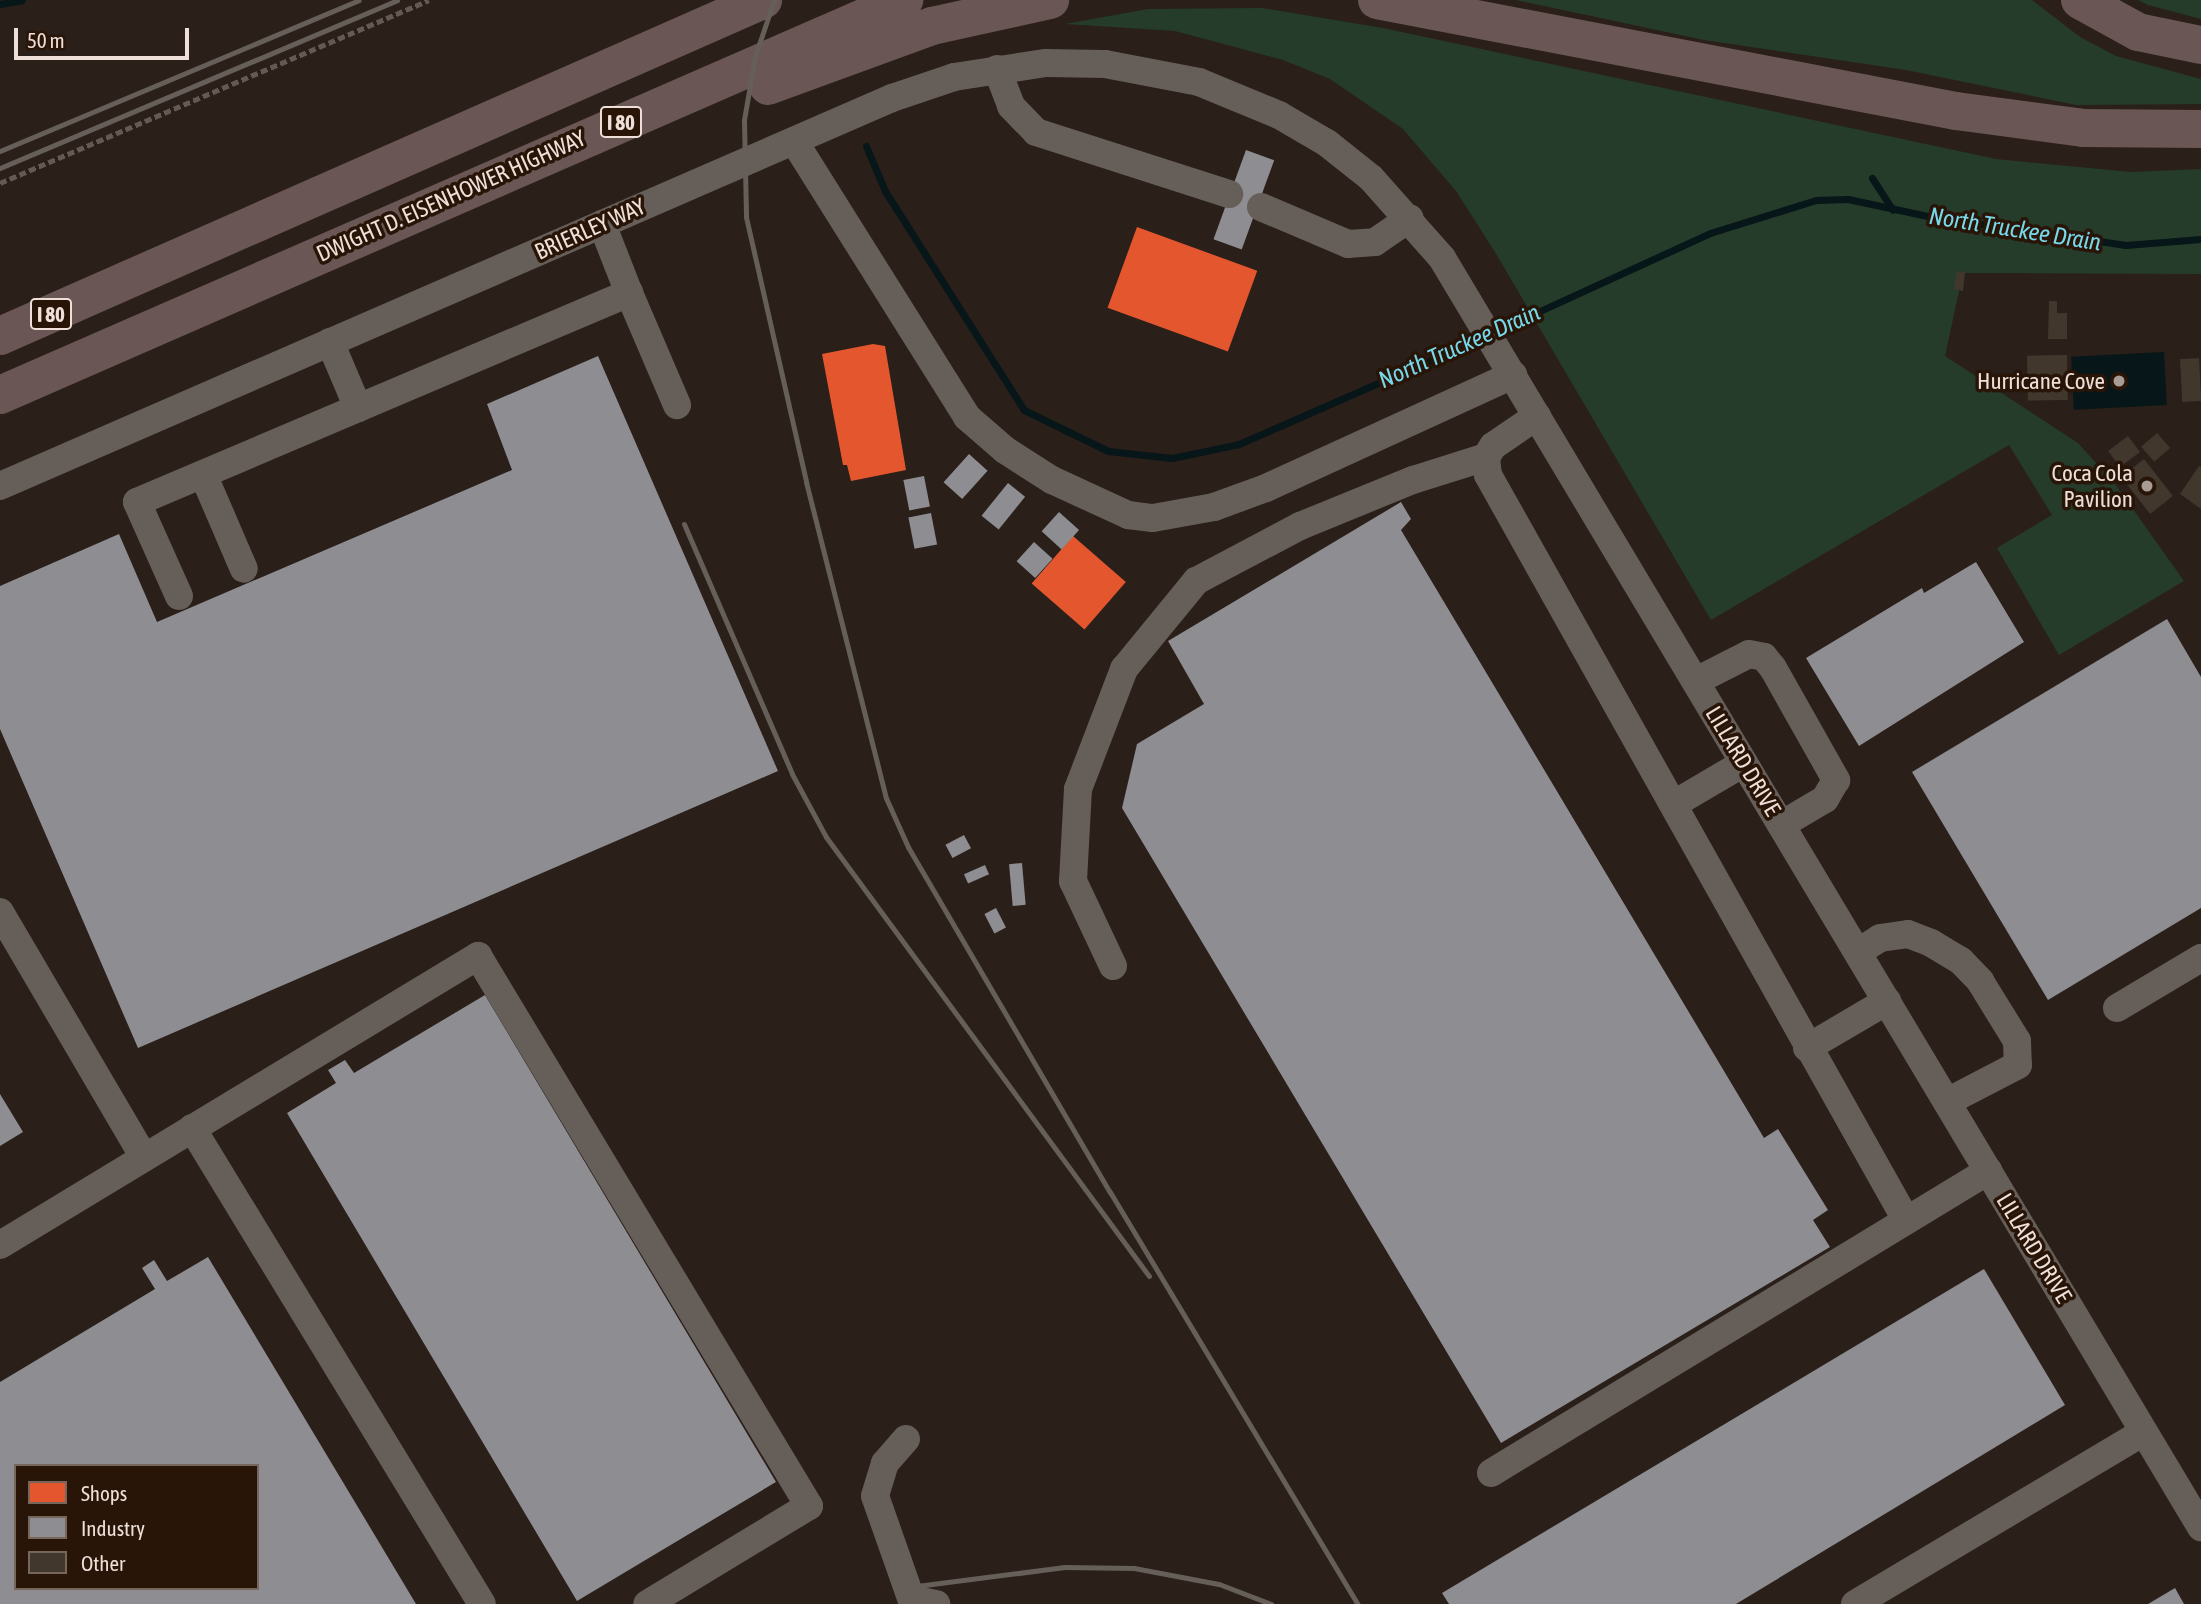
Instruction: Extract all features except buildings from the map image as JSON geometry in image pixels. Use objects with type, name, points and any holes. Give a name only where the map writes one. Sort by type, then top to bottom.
[{"type":"highway","points":[[629,58],[711,0]]},
{"type":"highway","name":"I 80","points":[[0,336],[763,0]]},
{"type":"highway","name":"DWIGHT D. EISENHOWER HIGHWAY","points":[[0,395],[340,244],[904,0]]},
{"type":"highway","points":[[340,244],[447,211],[858,51],[932,26],[1050,0]]},
{"type":"highway","points":[[1377,0],[1956,111],[2083,128],[2201,129]]},
{"type":"highway","points":[[2080,0],[2138,32],[2201,45]]},
{"type":"highway","points":[[0,315],[102,292]]},
{"type":"street","name":"BRIERLEY WAY","points":[[0,486],[916,89],[997,69],[1105,64],[1199,82]]},
{"type":"street","points":[[997,69],[1011,106],[1036,132],[1229,194]]},
{"type":"street","name":"LILLARD DRIVE","points":[[1199,82],[1279,115],[1327,144],[1410,218],[1442,258],[2201,1527]]},
{"type":"street","points":[[794,141],[968,417],[1005,450],[1052,480],[1128,514],[1153,518],[1214,507],[1266,488],[1507,365]]},
{"type":"street","points":[[1261,207],[1348,244],[1375,242],[1410,218]]},
{"type":"street","points":[[602,224],[677,405]]},
{"type":"street","points":[[179,596],[137,502],[629,293]]},
{"type":"street","points":[[330,342],[358,408]]},
{"type":"street","points":[[1537,416],[1493,446],[1486,457],[1488,475],[1501,503],[1674,804],[1807,1048],[1906,1220]]},
{"type":"street","points":[[1113,966],[1073,881],[1078,789],[1124,668],[1195,581],[1300,526],[1413,480],[1486,457]]},
{"type":"street","points":[[203,474],[244,569]]},
{"type":"street","points":[[1696,681],[1749,654],[1764,657],[1773,668],[1836,780],[1825,799],[1781,825]]},
{"type":"street","points":[[1674,804],[1744,763]]},
{"type":"street","points":[[0,912],[144,1157]]},
{"type":"street","points":[[1857,952],[1880,938],[1908,934],[1931,943],[1961,961],[1980,981],[2017,1041],[2018,1065],[1947,1102]]},
{"type":"street","points":[[0,1245],[478,956],[809,1506],[648,1604]]},
{"type":"street","points":[[2117,1008],[2201,958]]},
{"type":"street","points":[[1807,1048],[1887,1001]]},
{"type":"street","points":[[192,1128],[482,1604]]},
{"type":"street","points":[[1491,1473],[1988,1171]]},
{"type":"street","points":[[1855,1604],[2144,1432]]},
{"type":"street","points":[[906,1439],[885,1463],[875,1496],[921,1603]]},
{"type":"path","points":[[0,183],[429,0]]},
{"type":"green space","points":[[1516,0],[2032,0],[2080,37],[2116,56],[2201,79],[2201,104],[2076,105],[1906,70],[1704,40]]},
{"type":"green space","points":[[2138,0],[2201,0],[2201,19],[2148,5]]},
{"type":"green space","points":[[1262,8],[1383,28],[1996,159],[2131,172],[2201,169],[2201,274],[1963,273],[1945,356],[2078,443],[2115,484],[2184,581],[2059,655],[1997,548],[2052,515],[2009,445],[1711,620],[1495,252],[1456,191],[1403,129],[1330,79],[1283,60],[1175,31],[1065,24],[1148,9]]},
{"type":"shaded area","name":"Hurricane Cove","points":[[2164,352],[2167,405],[2074,410],[2071,357]]},
{"type":"waterway","name":"North Truckee Drain","points":[[0,4],[22,0]]},
{"type":"waterway","name":"North Truckee Drain","points":[[866,146],[885,191],[1024,410],[1108,451],[1172,458],[1239,444],[1483,337]]},
{"type":"waterway","points":[[1872,178],[1893,210]]},
{"type":"waterway","name":"North Truckee Drain","points":[[1494,332],[1710,233],[1816,200],[1848,199],[1932,217],[2126,245],[2201,239]]},
{"type":"railway","points":[[0,151],[359,0]]},
{"type":"railway","points":[[0,168],[397,0]]},
{"type":"railway","points":[[774,0],[755,56],[744,120],[746,217],[806,482],[886,798],[908,847],[1110,1192],[1358,1604]]},
{"type":"railway","points":[[684,524],[792,774],[826,837],[1149,1276]]},
{"type":"railway","points":[[909,1587],[1065,1567],[1134,1568],[1219,1584],[1271,1604]]},
{"type":"place","name":"Hurricane Cove","points":[[2119,381]]},
{"type":"place","name":"Coca Cola Pavilion","points":[[2147,486]]}]
